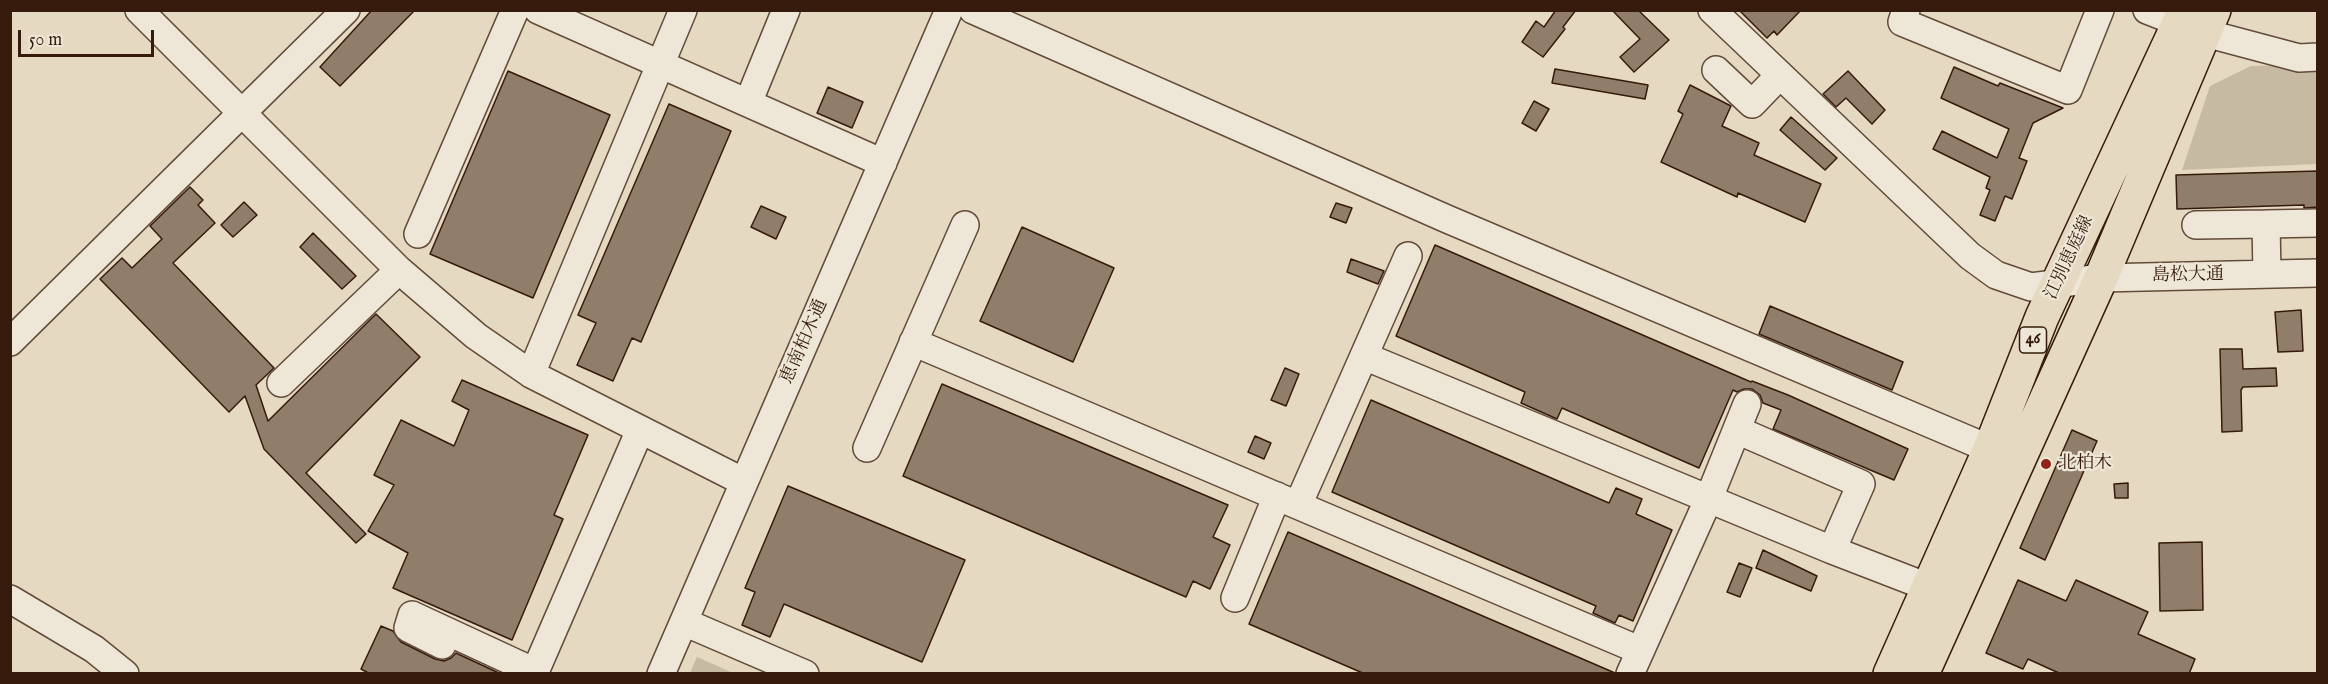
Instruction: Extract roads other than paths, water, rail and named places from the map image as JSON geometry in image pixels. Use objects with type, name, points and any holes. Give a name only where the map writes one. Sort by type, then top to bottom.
[{"type":"main road","name":"江別恵庭線","points":[[1890,674],[1942,593],[2102,278],[2196,19]]},
{"type":"main road","name":"江別恵庭線","points":[[1922,674],[1942,593],[1990,449],[2042,317],[2196,19]]},
{"type":"street","points":[[139,10],[399,270],[476,336],[531,374],[744,482]]},
{"type":"street","points":[[10,342],[346,10]]},
{"type":"street","points":[[418,234],[515,10]]},
{"type":"street","points":[[538,10],[883,163]]},
{"type":"street","points":[[531,374],[683,10]]},
{"type":"street","points":[[748,103],[786,10]]},
{"type":"street","name":"恵南柏木通","points":[[662,674],[949,10]]},
{"type":"street","points":[[973,10],[1447,219],[1990,449]]},
{"type":"street","name":"島松大通","points":[[1712,10],[1970,256],[1996,275],[2031,286],[2102,278],[2318,273]]},
{"type":"street","points":[[1906,10],[1902,22],[2068,90],[2100,10]]},
{"type":"street","points":[[2147,10],[2196,19],[2299,58],[2318,57]]},
{"type":"street","points":[[1716,70],[1752,104],[1780,75]]},
{"type":"street","points":[[2196,225],[2318,223]]},
{"type":"street","points":[[2266,224],[2267,274]]},
{"type":"street","points":[[867,448],[965,225]]},
{"type":"street","points":[[1235,598],[1364,356],[1408,256]]},
{"type":"street","points":[[281,383],[399,270]]},
{"type":"street","points":[[913,342],[1288,501],[1634,662],[1709,498],[1747,404]]},
{"type":"street","points":[[1364,356],[1832,550],[1942,593]]},
{"type":"street","points":[[442,645],[408,628],[412,615],[535,672],[640,430]]},
{"type":"street","points":[[1737,430],[1861,484],[1832,550]]},
{"type":"street","points":[[10,598],[94,649],[125,674]]},
{"type":"street","points":[[684,622],[805,674]]},
{"type":"place","name":"北柏木","points":[[2046,464]]}]
